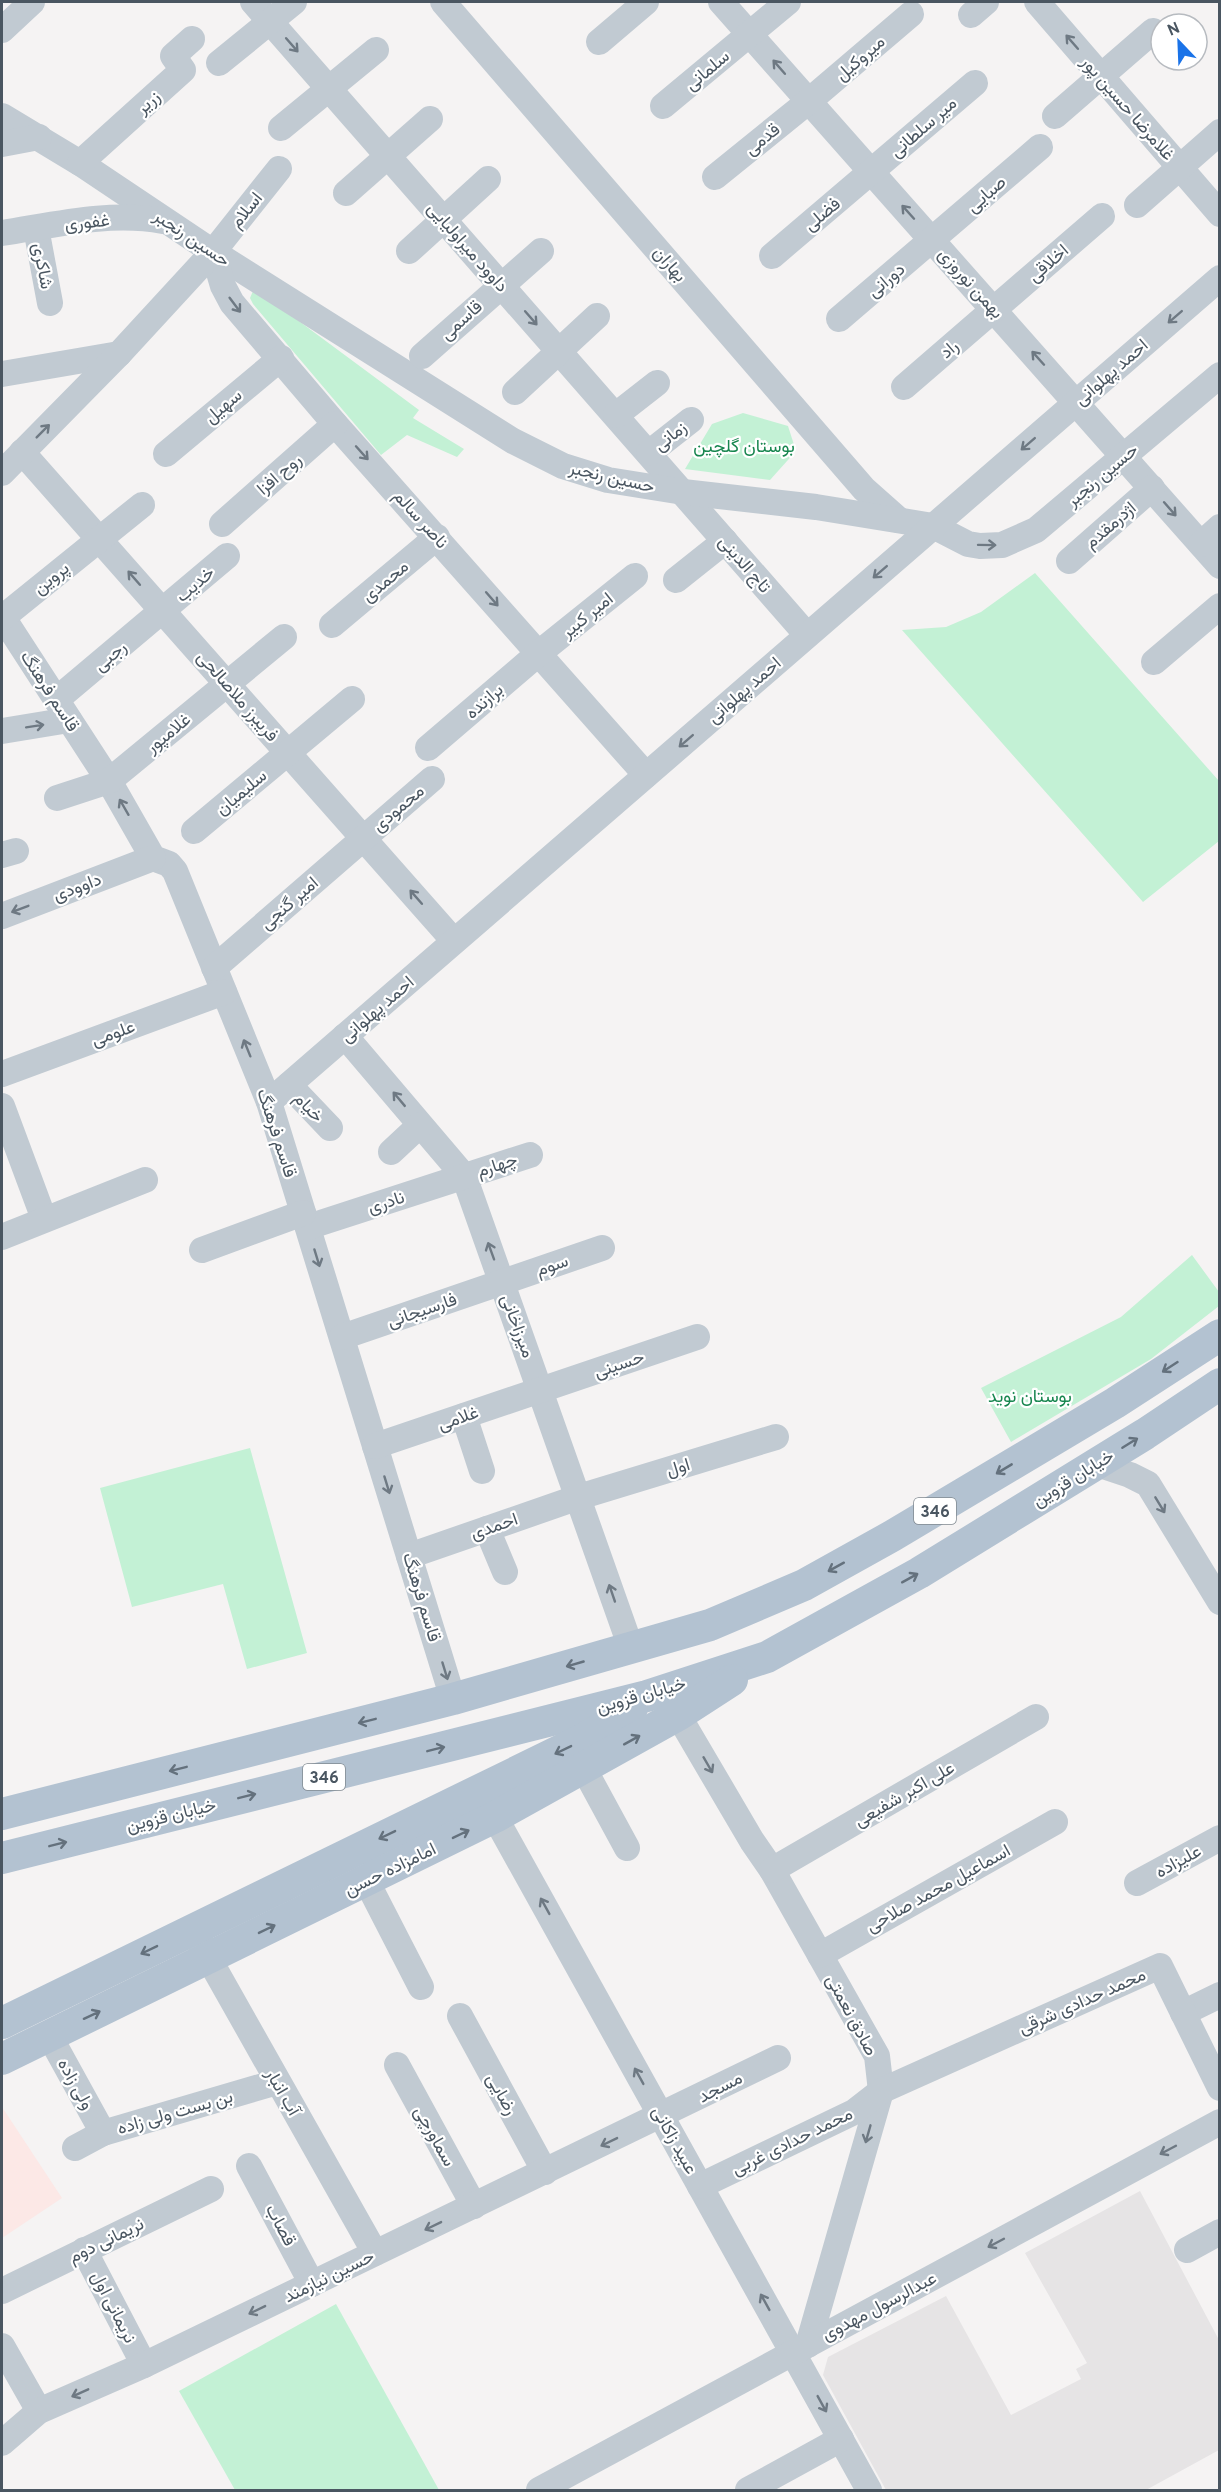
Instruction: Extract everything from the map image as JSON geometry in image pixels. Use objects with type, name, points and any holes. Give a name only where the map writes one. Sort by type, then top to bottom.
[{"type":"main road","name":"346","points":[[2,1814],[453,1699],[711,1625],[804,1585],[892,1536],[1104,1409],[1220,1335]]},
{"type":"main road","name":"خیابان قزوین","points":[[2,1858],[647,1696],[767,1657],[918,1573],[1097,1464],[1220,1384]]},
{"type":"main road","points":[[631,1648],[647,1696]]},
{"type":"main road","name":"امامزاده حسن","points":[[2,2059],[495,1817],[678,1714],[767,1657]]},
{"type":"main road","name":"امامزاده حسن","points":[[2,2023],[576,1743],[623,1716],[647,1696]]},
{"type":"street","points":[[2,30],[32,2]]},
{"type":"street","name":"داوود میراولیایی","points":[[253,2],[683,492]]},
{"type":"street","points":[[219,63],[294,2]]},
{"type":"street","name":"بهاران","points":[[443,2],[864,489],[902,522]]},
{"type":"street","points":[[599,42],[646,2]]},
{"type":"street","name":"بهمن نوروزی","points":[[721,2],[1220,566]]},
{"type":"street","name":"سلمانی","points":[[663,106],[788,2]]},
{"type":"street","name":"غلامرضا حسین پور","points":[[1037,2],[1220,214]]},
{"type":"street","name":"میروکیل","points":[[809,101],[911,14]]},
{"type":"street","points":[[1055,116],[1149,34]]},
{"type":"street","name":"زریر","points":[[80,163],[183,70],[173,56],[192,39]]},
{"type":"street","points":[[281,128],[376,50]]},
{"type":"street","name":"میر سلطانی","points":[[872,171],[975,83]]},
{"type":"street","name":"قدمی","points":[[715,177],[809,101]]},
{"type":"street","name":"حسین رنجبر","points":[[2,116],[80,163],[213,252],[540,456],[584,474],[608,480],[683,492],[816,507],[933,526],[968,543],[992,546],[1015,541],[1036,530],[1220,375]]},
{"type":"street","points":[[346,193],[429,119]]},
{"type":"street","points":[[1137,205],[1220,132]]},
{"type":"street","points":[[2,144],[39,137]]},
{"type":"street","name":"صبایی","points":[[933,240],[1040,147]]},
{"type":"street","name":"اسلام","points":[[213,252],[279,169]]},
{"type":"street","name":"فضلی","points":[[772,256],[872,171]]},
{"type":"street","points":[[409,251],[488,179]]},
{"type":"street","name":"اخلاقی","points":[[995,310],[1102,216]]},
{"type":"street","name":"غفوری","points":[[2,233],[92,220],[131,218],[172,223]]},
{"type":"street","name":"شاکری","points":[[36,228],[50,303]]},
{"type":"street","name":"دورانی","points":[[839,319],[933,240]]},
{"type":"street","name":"قاسمی","points":[[422,356],[501,284],[542,251]]},
{"type":"street","points":[[8,465],[119,354],[213,252]]},
{"type":"street","name":"ناصر سالم","points":[[213,252],[223,286],[232,303],[335,424],[646,775]]},
{"type":"street","name":"احمد پهلوانی","points":[[269,1102],[1220,278]]},
{"type":"street","name":"راد","points":[[904,387],[995,310]]},
{"type":"street","points":[[515,392],[597,316]]},
{"type":"street","points":[[2,374],[119,354]]},
{"type":"street","name":"سهیل","points":[[166,454],[281,358]]},
{"type":"street","points":[[616,415],[657,383]]},
{"type":"street","name":"زمانی","points":[[649,453],[691,420]]},
{"type":"street","name":"روح افزا","points":[[222,524],[335,424]]},
{"type":"street","name":"فریبرز ملاصالحی","points":[[8,465],[99,539],[454,941]]},
{"type":"street","name":"اژدرمقدم","points":[[1069,561],[1152,488]]},
{"type":"street","name":"تاج الدینی","points":[[683,492],[807,635]]},
{"type":"street","points":[[99,539],[142,505]]},
{"type":"street","points":[[1201,544],[1220,527]]},
{"type":"street","name":"محمدی","points":[[332,625],[437,537]]},
{"type":"street","name":"پروین","points":[[2,617],[99,539]]},
{"type":"street","points":[[676,580],[725,541]]},
{"type":"street","name":"خدیب","points":[[163,611],[227,556]]},
{"type":"street","name":"امیر کبیر","points":[[539,653],[635,576]]},
{"type":"street","points":[[1154,662],[1220,606]]},
{"type":"street","name":"رجبی","points":[[62,710],[163,611]]},
{"type":"street","name":"قاسم فرهنگ","points":[[2,617],[109,781],[153,858],[169,864],[175,871],[269,1102],[453,1699]]},
{"type":"street","name":"غلامپور","points":[[109,781],[284,637]]},
{"type":"street","name":"برازنده","points":[[428,748],[539,653]]},
{"type":"street","name":"سلیمیان","points":[[195,831],[352,699]]},
{"type":"street","points":[[2,731],[62,710]]},
{"type":"street","name":"محمودی","points":[[364,838],[432,779]]},
{"type":"street","points":[[57,798],[109,781]]},
{"type":"street","name":"امیر گنجی","points":[[214,968],[364,838]]},
{"type":"street","name":"داوودی","points":[[2,916],[153,858]]},
{"type":"street","name":"علومی","points":[[2,1074],[224,992]]},
{"type":"street","name":"میرزاخانی","points":[[345,1036],[464,1176],[631,1648]]},
{"type":"street","name":"خیام","points":[[289,1085],[330,1128]]},
{"type":"street","points":[[2,1106],[44,1219]]},
{"type":"street","points":[[391,1152],[420,1125]]},
{"type":"street","name":"چهارم","points":[[464,1176],[530,1155]]},
{"type":"street","name":"نادری","points":[[202,1250],[464,1176]]},
{"type":"street","points":[[2,1237],[146,1180]]},
{"type":"street","name":"سوم","points":[[502,1282],[602,1248]]},
{"type":"street","name":"فارسیجانی","points":[[342,1337],[502,1282]]},
{"type":"street","name":"حسینی","points":[[541,1390],[697,1337]]},
{"type":"street","name":"غلامی","points":[[375,1446],[541,1390]]},
{"type":"street","points":[[465,1416],[482,1471]]},
{"type":"street","name":"اول","points":[[579,1497],[776,1437]]},
{"type":"street","points":[[1097,1464],[1130,1475],[1148,1484],[1220,1602]]},
{"type":"street","name":"احمدی","points":[[409,1556],[579,1497]]},
{"type":"street","points":[[487,1529],[505,1572]]},
{"type":"street","name":"صادق نعمتی","points":[[678,1714],[752,1841],[772,1870],[877,2056],[881,2091],[800,2349]]},
{"type":"street","name":"علی اکبر شفیعی","points":[[772,1870],[1036,1717]]},
{"type":"street","points":[[583,1767],[627,1848]]},
{"type":"street","name":"عبید زاکانی","points":[[480,1789],[700,2186],[800,2349],[841,2439],[869,2490]]},
{"type":"street","name":"اسماعیل محمد صلاحی","points":[[820,1955],[1056,1822]]},
{"type":"street","name":"علیزاده","points":[[1137,1883],[1220,1838]]},
{"type":"street","points":[[366,1880],[421,1987]]},
{"type":"street","name":"آب انبار","points":[[193,1929],[375,2253]]},
{"type":"street","name":"محمد حدادی شرقی","points":[[881,2091],[1160,1966],[1220,2088]]},
{"type":"street","points":[[1183,2013],[1220,1995]]},
{"type":"street","name":"رضایی","points":[[459,2016],[545,2172]]},
{"type":"street","name":"ولی زاده","points":[[49,2035],[103,2133]]},
{"type":"street","name":"مسجد","points":[[662,2116],[778,2058]]},
{"type":"street","name":"سماورچی","points":[[397,2065],[474,2206]]},
{"type":"street","name":"بن بست ولی زاده","points":[[75,2148],[103,2133],[277,2082]]},
{"type":"street","name":"محمد حدادی غربی","points":[[700,2186],[854,2112],[881,2091]]},
{"type":"street","name":"حسین نیازمند","points":[[2,2443],[39,2411],[144,2365],[662,2116]]},
{"type":"street","name":"عبدالرسول مهدوی","points":[[539,2490],[1220,2122]]},
{"type":"street","name":"قصاب","points":[[249,2166],[312,2284]]},
{"type":"street","name":"نریمانی دوم","points":[[2,2291],[211,2189]]},
{"type":"street","points":[[1187,2250],[1220,2232]]},
{"type":"street","name":"نریمانی اول","points":[[84,2250],[144,2365]]},
{"type":"street","points":[[2,2346],[39,2411]]},
{"type":"street","points":[[748,2490],[841,2439]]},
{"type":"shaded area","points":[[2,2107],[62,2198],[2,2238]]},
{"type":"shaded area","points":[[1140,2191],[1219,2340],[1219,2450],[1146,2490],[886,2490],[823,2375],[828,2357],[946,2296],[1011,2415],[1081,2379],[1076,2369],[1087,2363],[1025,2253]]},
{"type":"green space","points":[[253,291],[261,293],[419,410],[413,418],[464,449],[457,457],[407,435],[381,455],[253,304],[250,298]]},
{"type":"green space","name":"بوستان گلچین","points":[[743,413],[788,426],[796,451],[770,480],[685,469],[712,424]]},
{"type":"green space","points":[[1035,573],[1219,781],[1219,841],[1143,902],[902,630],[946,627],[981,612]]},
{"type":"green space","name":"بوستان نوید","points":[[1192,1255],[1219,1292],[1219,1306],[1151,1359],[1011,1442],[981,1388],[1121,1317]]},
{"type":"green space","points":[[250,1448],[307,1653],[247,1669],[223,1584],[132,1607],[100,1488]]},
{"type":"green space","points":[[336,2304],[439,2490],[235,2490],[179,2391]]}]
